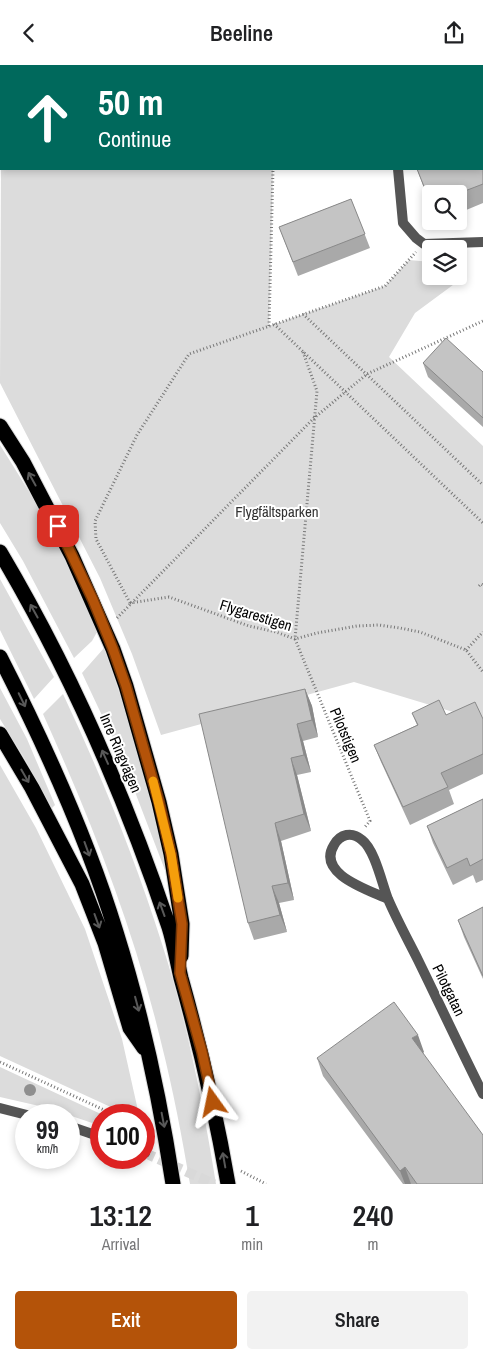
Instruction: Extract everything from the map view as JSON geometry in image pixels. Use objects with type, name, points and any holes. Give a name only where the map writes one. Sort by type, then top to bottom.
[{"type":"highway","points":[[0,427],[27,470],[72,556],[113,649],[126,686],[171,854],[182,924],[180,973]]},
{"type":"highway","name":"Inre Ringvägen","points":[[0,552],[41,623],[108,763],[169,929],[202,1052],[220,1135],[228,1184]]},
{"type":"highway","points":[[0,657],[48,754],[82,835],[116,931],[149,1055],[164,1127],[173,1184]]},
{"type":"highway","points":[[0,734],[32,787],[82,884],[105,943],[130,1028],[149,1055]]},
{"type":"street","points":[[398,170],[403,223],[422,242]]},
{"type":"street","points":[[467,243],[483,242]]},
{"type":"street","points":[[357,837],[347,834],[337,839],[331,850],[331,866],[339,874],[388,899]]},
{"type":"street","name":"Pilotgatan","points":[[357,837],[366,845],[375,862],[388,899],[483,1094]]},
{"type":"street","points":[[0,1108],[15,1112]]},
{"type":"path","points":[[269,326],[273,170]]},
{"type":"path","points":[[130,603],[96,539],[95,521],[137,435],[189,353],[385,286],[422,246]]},
{"type":"path","points":[[304,314],[483,485]]},
{"type":"path","points":[[116,618],[314,418],[366,374],[483,321]]},
{"type":"path","points":[[274,324],[483,523]]},
{"type":"path","points":[[295,639],[317,391],[303,352]]},
{"type":"path","name":"Flygarestigen","points":[[130,603],[169,597],[249,626],[276,632],[295,639],[357,626],[379,625],[420,632],[466,650]]},
{"type":"path","points":[[483,633],[466,650],[483,672]]},
{"type":"path","name":"Pilotstigen","points":[[295,639],[370,821],[357,837]]},
{"type":"path","points":[[0,1061],[92,1104]]},
{"type":"path","points":[[241,1170],[266,1184]]},
{"type":"green space","name":"Flygfältsparken","points":[[1,170],[273,170],[269,326],[385,286],[409,260],[422,261],[422,285],[453,285],[415,313],[389,357],[483,446],[483,721],[354,682],[161,735],[132,654],[100,578],[0,383]]},
{"type":"green space","points":[[0,445],[57,541],[97,632],[92,641],[74,658],[23,561],[0,523]]},
{"type":"green space","points":[[0,579],[54,677],[34,699],[0,630]]},
{"type":"green space","points":[[104,648],[138,756],[160,839],[168,878],[122,758],[82,673]]},
{"type":"green space","points":[[0,688],[27,739],[55,805],[52,808],[0,719]]},
{"type":"green space","points":[[63,694],[117,817],[162,944],[179,1003],[193,1063],[206,1123],[216,1184],[190,1184],[169,1077],[138,958],[110,875],[78,794],[43,714]]},
{"type":"green space","points":[[0,765],[36,828],[85,929],[122,1039],[137,1104],[104,1104],[0,1056]]},
{"type":"green space","points":[[0,1067],[79,1104],[31,1104],[0,1097]]},
{"type":"green space","points":[[80,1104],[90,1109],[90,1122],[80,1119]]},
{"type":"building","points":[[417,170],[483,170],[483,184],[467,190],[467,185],[423,185]]},
{"type":"building","points":[[351,199],[365,234],[293,262],[279,227]]},
{"type":"building","points":[[446,338],[483,372],[483,418],[423,363]]},
{"type":"building","points":[[305,689],[312,720],[297,724],[304,755],[291,758],[304,814],[275,823],[288,883],[272,886],[280,915],[248,923],[199,714]]},
{"type":"building","points":[[439,700],[446,715],[475,702],[483,719],[483,754],[441,773],[448,787],[403,807],[374,745],[418,725],[412,713]]},
{"type":"building","points":[[483,799],[483,859],[470,866],[467,858],[447,868],[427,826]]},
{"type":"building","points":[[483,907],[483,976],[458,920]]},
{"type":"building","points":[[394,1002],[418,1035],[412,1038],[483,1135],[483,1184],[417,1184],[405,1167],[400,1171],[317,1058]]},
{"type":"tunnel","points":[[155,1157],[214,1184]]},
{"type":"slow traffic","points":[[153,781],[171,854],[178,898]]},
{"type":"route","points":[[58,526],[93,600],[113,649],[126,686],[159,802],[171,854],[182,924],[180,973],[202,1052],[213,1102]]}]
